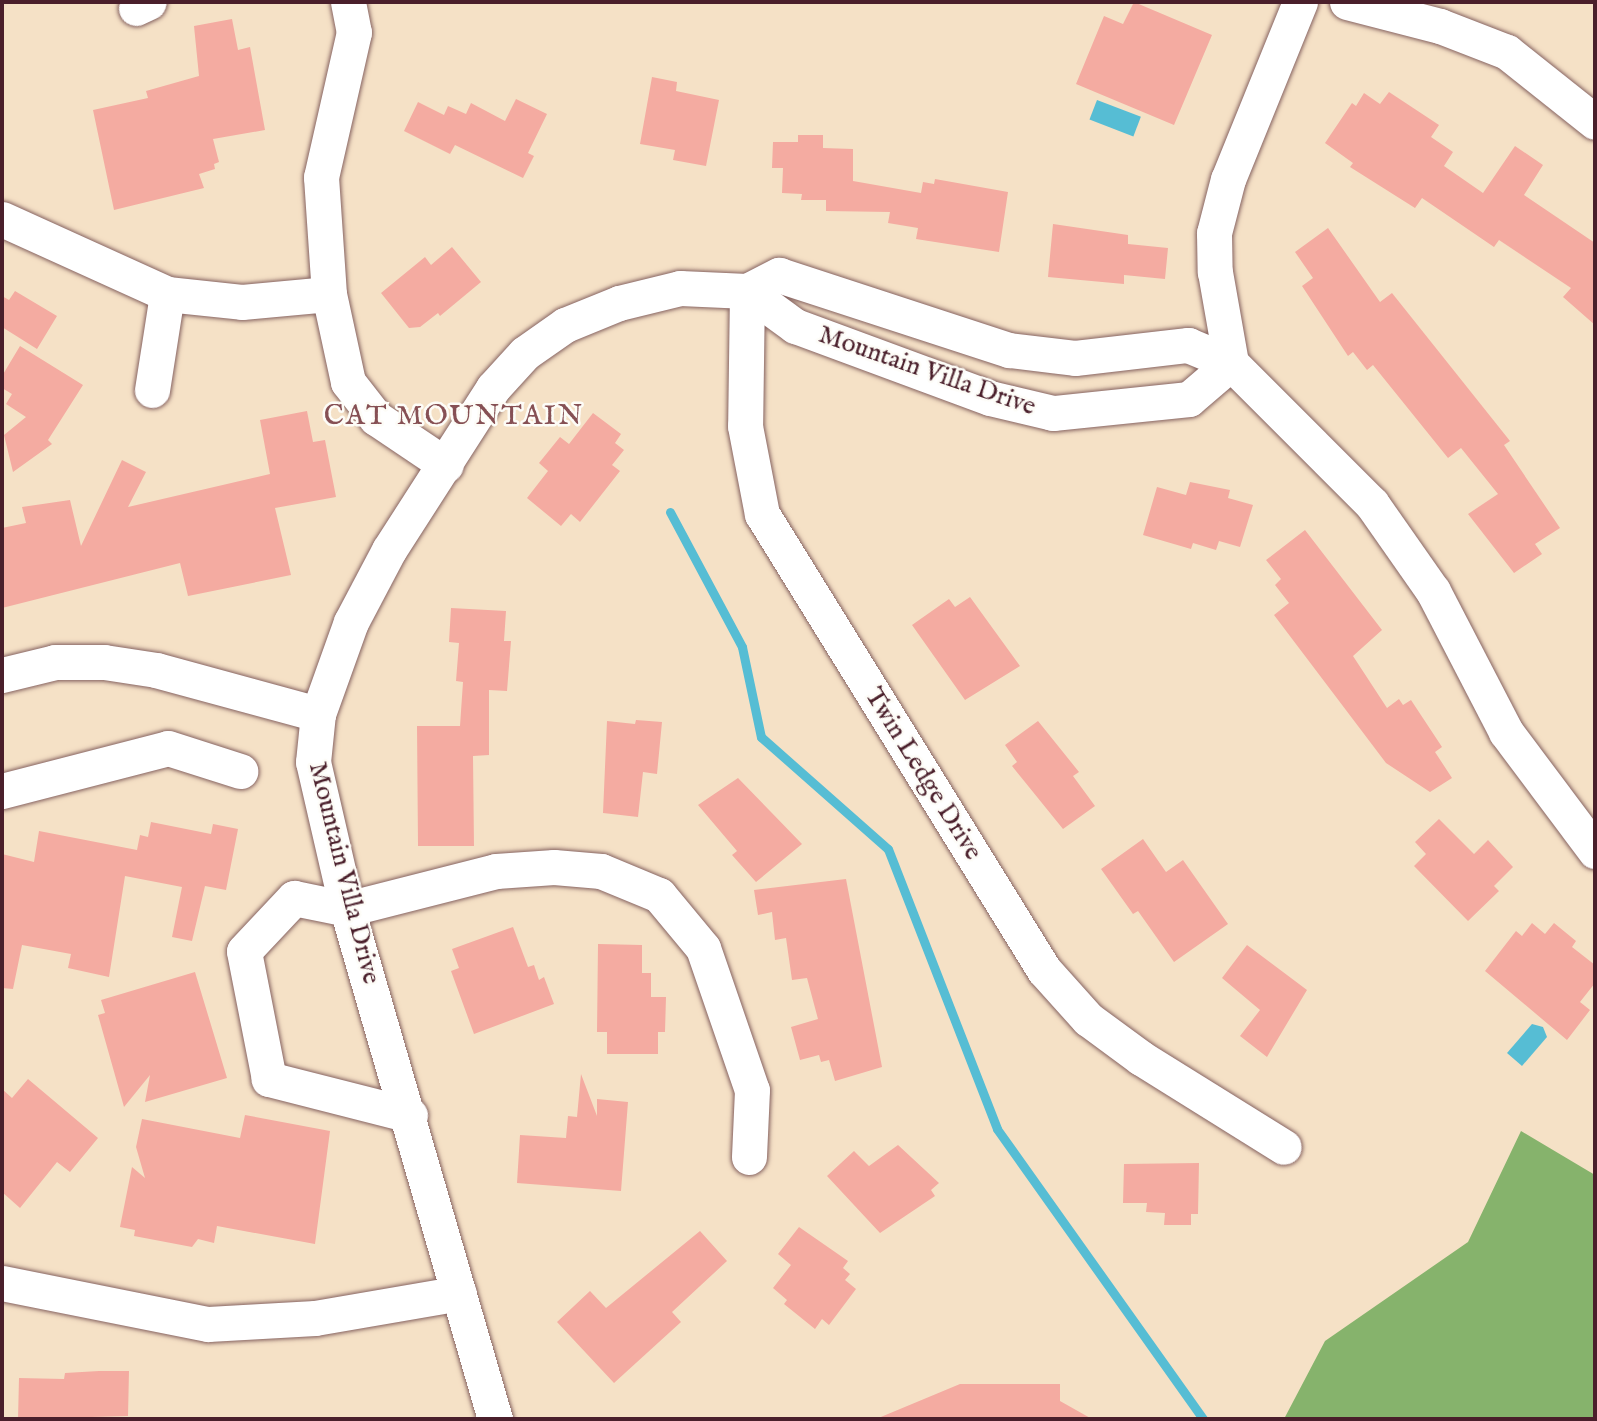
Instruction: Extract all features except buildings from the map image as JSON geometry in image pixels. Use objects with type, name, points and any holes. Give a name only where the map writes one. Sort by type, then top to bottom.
[{"type":"street","points":[[348,2],[354,32],[321,177],[329,294],[348,382],[376,418],[446,465]]},
{"type":"street","points":[[1300,2],[1228,179],[1214,233],[1215,272],[1231,363],[1372,504],[1433,591],[1506,732],[1595,852]]},
{"type":"street","points":[[1347,2],[1440,26],[1507,52],[1595,122]]},
{"type":"street","points":[[2,219],[167,294],[242,302],[329,294]]},
{"type":"street","name":"Mountain Villa Drive","points":[[495,1419],[410,1115],[347,909],[313,762],[318,714],[351,622],[389,550],[493,388],[525,354],[565,325],[619,303],[680,288],[747,291],[779,275],[1009,350],[1075,358],[1188,345],[1231,363],[1189,399],[1053,412],[990,398],[795,326],[747,291]]},
{"type":"street","name":"Twin Ledge Drive","points":[[747,291],[745,426],[762,514],[1044,970],[1098,1027],[1284,1147]]},
{"type":"street","points":[[152,390],[167,294]]},
{"type":"street","points":[[2,675],[55,662],[104,662],[156,670],[318,714]]},
{"type":"street","points":[[2,792],[169,748],[240,771]]},
{"type":"street","points":[[410,1115],[269,1079],[244,951],[294,898],[347,909],[496,870],[554,867],[601,871],[659,895],[703,948],[752,1090],[749,1157]]},
{"type":"street","points":[[2,1283],[208,1324],[315,1318],[459,1293]]},
{"type":"green space","points":[[1521,1131],[1595,1175],[1595,1419],[1284,1419],[1325,1341],[1468,1242]]},
{"type":"water","points":[[1097,100],[1141,117],[1133,136],[1089,120]]},
{"type":"water","points":[[1532,1024],[1543,1027],[1547,1037],[1522,1066],[1507,1053]]},
{"type":"waterway","points":[[670,512],[742,647],[761,737],[888,849],[997,1129],[1203,1419]]},
{"type":"district","name":"CAT MOUNTAIN","points":[[454,417]]}]
